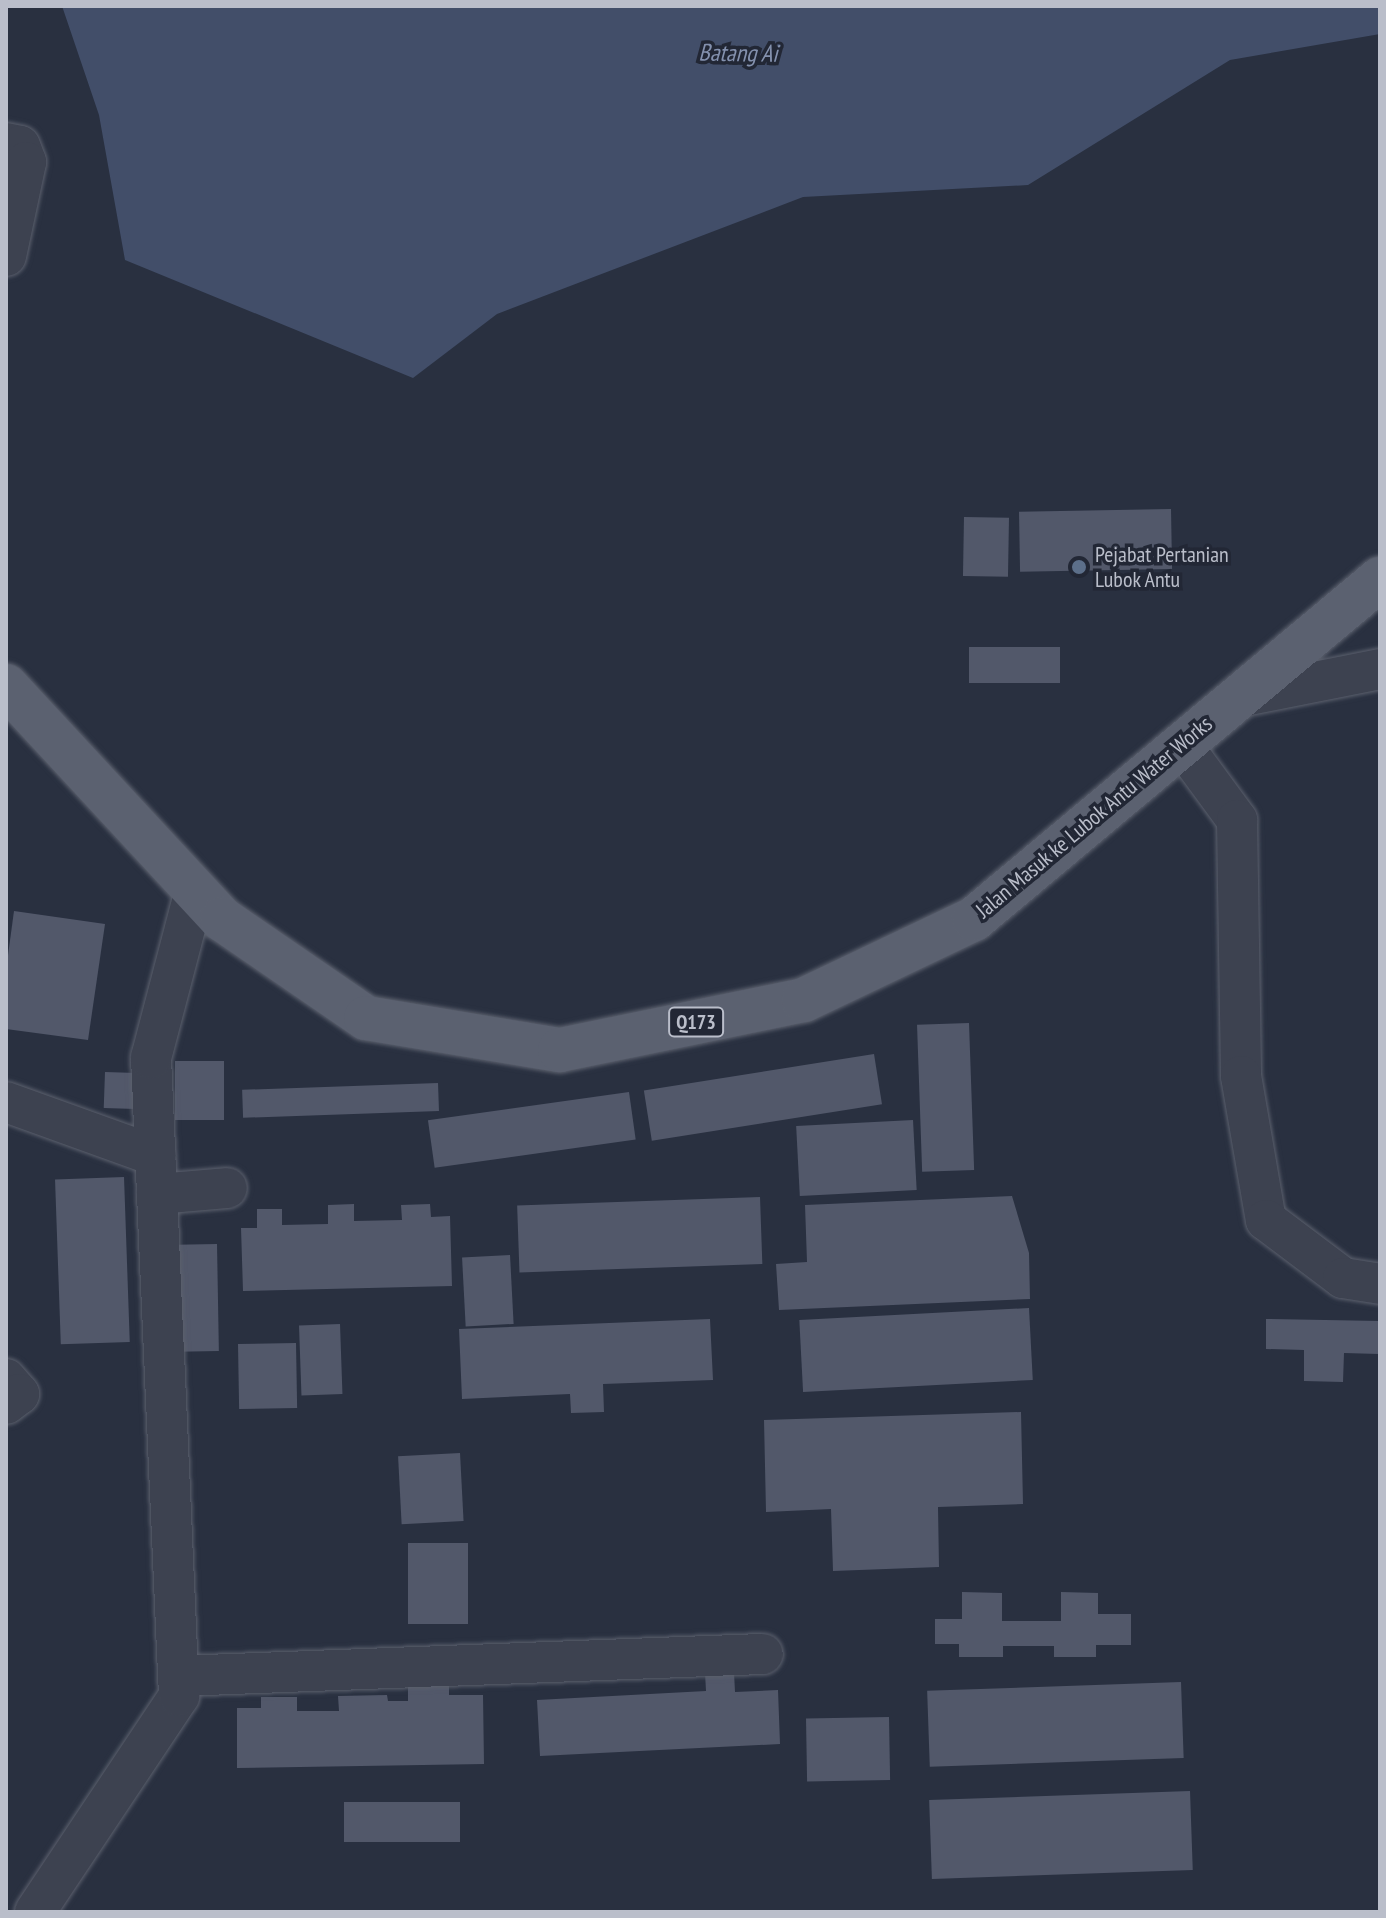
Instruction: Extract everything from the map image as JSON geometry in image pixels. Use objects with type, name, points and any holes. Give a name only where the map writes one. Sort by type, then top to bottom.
[{"type":"main road","name":"Jalan Masuk ke Lubok Antu Water Works","points":[[6,686],[222,919],[366,1018],[560,1050],[804,1000],[974,919],[1380,579]]},
{"type":"street","points":[[6,143],[20,146],[26,162],[6,256]]},
{"type":"street","points":[[1239,697],[1380,669]]},
{"type":"street","points":[[1182,745],[1237,820],[1241,1076],[1266,1220],[1343,1278],[1380,1284]]},
{"type":"street","points":[[35,1912],[179,1696],[151,1058],[195,890]]},
{"type":"street","points":[[6,1102],[157,1175],[227,1188]]},
{"type":"street","points":[[6,1379],[19,1394],[6,1404]]},
{"type":"street","points":[[179,1676],[763,1654]]},
{"type":"water","name":"Batang Ai","points":[[62,6],[1380,6],[1380,34],[1230,60],[1028,185],[803,197],[497,314],[413,378],[125,260],[99,115]]},
{"type":"building","points":[[1171,509],[1172,569],[1020,572],[1019,512]]},
{"type":"building","points":[[964,517],[1009,518],[1008,577],[963,576]]},
{"type":"building","points":[[969,647],[1060,647],[1060,683],[969,683]]},
{"type":"building","points":[[14,911],[105,924],[88,1040],[6,1029],[6,970]]},
{"type":"building","points":[[969,1023],[974,1170],[922,1172],[917,1025]]},
{"type":"building","points":[[874,1054],[882,1104],[652,1141],[644,1090]]},
{"type":"building","points":[[175,1061],[224,1061],[224,1120],[175,1120]]},
{"type":"building","points":[[105,1072],[137,1073],[136,1109],[104,1108]]},
{"type":"building","points":[[438,1083],[439,1111],[243,1118],[242,1090]]},
{"type":"building","points":[[629,1092],[636,1140],[435,1168],[428,1120]]},
{"type":"building","points":[[913,1120],[917,1190],[800,1196],[796,1126]]},
{"type":"building","points":[[124,1177],[130,1342],[61,1344],[55,1179]]},
{"type":"building","points":[[1012,1196],[1029,1253],[1030,1299],[779,1310],[776,1264],[807,1262],[805,1205]]},
{"type":"building","points":[[760,1197],[762,1264],[519,1272],[517,1205]]},
{"type":"building","points":[[354,1204],[354,1221],[402,1220],[401,1205],[430,1204],[431,1217],[450,1216],[452,1286],[243,1291],[241,1228],[257,1228],[257,1209],[282,1209],[282,1225],[328,1224],[328,1205]]},
{"type":"building","points":[[217,1244],[219,1351],[178,1352],[176,1245]]},
{"type":"building","points":[[510,1255],[514,1324],[466,1326],[462,1258]]},
{"type":"building","points":[[1029,1308],[1033,1380],[803,1392],[799,1320]]},
{"type":"building","points":[[710,1319],[713,1380],[603,1384],[604,1412],[571,1413],[570,1394],[462,1399],[459,1329]]},
{"type":"building","points":[[1266,1319],[1380,1321],[1379,1354],[1344,1353],[1343,1382],[1304,1381],[1304,1350],[1266,1349]]},
{"type":"building","points":[[340,1324],[342,1394],[301,1395],[299,1325]]},
{"type":"building","points":[[296,1343],[297,1408],[239,1409],[238,1344]]},
{"type":"building","points":[[1021,1412],[1023,1504],[938,1507],[939,1567],[833,1571],[831,1509],[766,1512],[764,1420]]},
{"type":"building","points":[[460,1453],[464,1521],[402,1524],[398,1456]]},
{"type":"building","points":[[408,1543],[468,1543],[468,1624],[408,1624]]},
{"type":"building","points":[[962,1592],[1002,1593],[1002,1621],[1061,1621],[1061,1592],[1098,1593],[1098,1614],[1131,1614],[1131,1645],[1096,1645],[1096,1657],[1054,1657],[1054,1646],[1003,1646],[1003,1657],[959,1657],[959,1644],[935,1644],[935,1619],[962,1619]]},
{"type":"building","points":[[734,1672],[735,1692],[778,1690],[780,1744],[540,1756],[537,1700],[706,1691],[705,1673]]},
{"type":"building","points":[[449,1675],[449,1695],[483,1695],[484,1764],[237,1768],[237,1708],[261,1708],[261,1697],[297,1697],[297,1711],[339,1711],[338,1696],[387,1695],[388,1701],[408,1701],[408,1676]]},
{"type":"building","points":[[1181,1682],[1184,1758],[930,1767],[927,1691]]},
{"type":"building","points":[[889,1717],[890,1780],[807,1781],[806,1718]]},
{"type":"building","points":[[1190,1791],[1193,1870],[932,1879],[929,1800]]},
{"type":"building","points":[[344,1802],[460,1802],[460,1842],[344,1842]]},
{"type":"place","name":"Pejabat Pertanian Lubok Antu","points":[[1079,567]]}]
